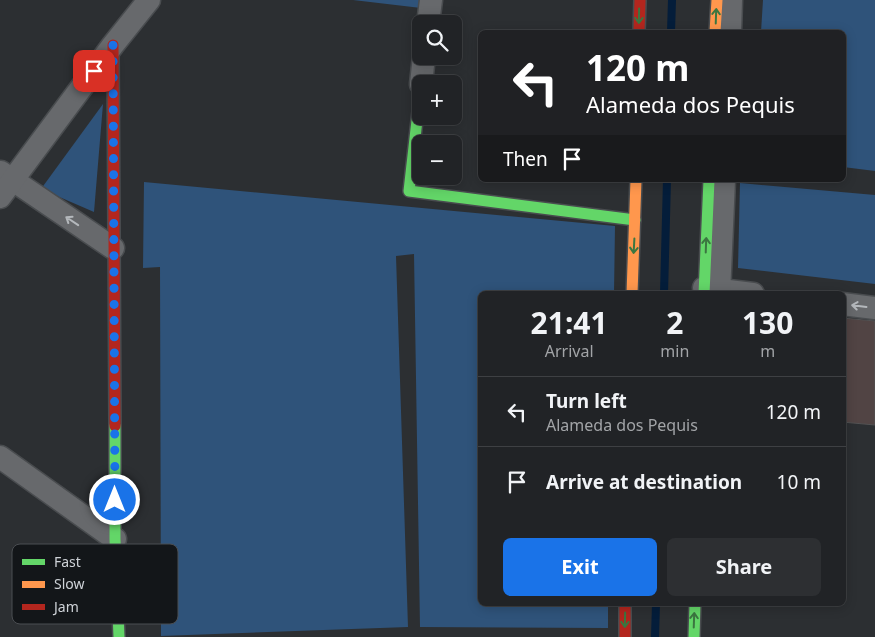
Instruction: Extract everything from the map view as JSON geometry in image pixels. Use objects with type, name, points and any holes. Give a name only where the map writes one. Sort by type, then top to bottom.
[{"type":"street","points":[[113,248],[4,183],[149,0]]},
{"type":"street","points":[[429,15],[431,0]]},
{"type":"street","points":[[639,30],[640,0]]},
{"type":"street","points":[[715,30],[716,0]]},
{"type":"street","points":[[730,30],[731,0]]},
{"type":"street","points":[[113,45],[115,544]]},
{"type":"street","points":[[416,125],[409,191],[635,220]]},
{"type":"street","points":[[632,291],[636,182]]},
{"type":"street","points":[[709,182],[712,291]]},
{"type":"street","points":[[712,291],[724,182]]},
{"type":"street","points":[[846,304],[875,308]]},
{"type":"street","points":[[0,456],[115,539]]},
{"type":"street","points":[[625,637],[626,606]]},
{"type":"street","points":[[694,637],[695,606]]},
{"type":"street","points":[[706,637],[707,606]]},
{"type":"street","points":[[118,624],[119,637]]},
{"type":"shaded area","points":[[353,0],[422,0],[421,8]]},
{"type":"shaded area","points":[[763,0],[875,0],[875,171],[846,167],[846,30],[761,30]]},
{"type":"shaded area","points":[[103,104],[94,212],[41,189]]},
{"type":"shaded area","points":[[144,182],[615,226],[614,291],[478,291],[478,606],[608,606],[608,628],[420,627],[414,254],[396,256],[408,627],[161,636],[161,624],[178,624],[178,544],[161,544],[160,267],[143,268]]},
{"type":"shaded area","points":[[740,183],[875,195],[875,284],[738,268]]},
{"type":"building","points":[[846,318],[875,321],[875,425],[846,422]]},
{"type":"waterway","points":[[671,30],[672,0]]},
{"type":"waterway","points":[[664,291],[667,182]]},
{"type":"waterway","points":[[655,637],[656,606]]},
{"type":"traffic: fast","points":[[416,125],[409,191],[635,220]]},
{"type":"traffic: fast","points":[[704,291],[709,182]]},
{"type":"traffic: fast","points":[[115,426],[115,544]]},
{"type":"traffic: fast","points":[[694,637],[695,606]]},
{"type":"traffic: fast","points":[[118,624],[119,637]]},
{"type":"traffic: slow","points":[[715,30],[717,0]]},
{"type":"traffic: slow","points":[[632,291],[636,182]]},
{"type":"traffic: jam","points":[[639,30],[640,0]]},
{"type":"traffic: jam","points":[[113,45],[115,426]]},
{"type":"traffic: jam","points":[[625,606],[625,637]]},
{"type":"route","points":[[94,71],[113,45],[115,500]]}]
